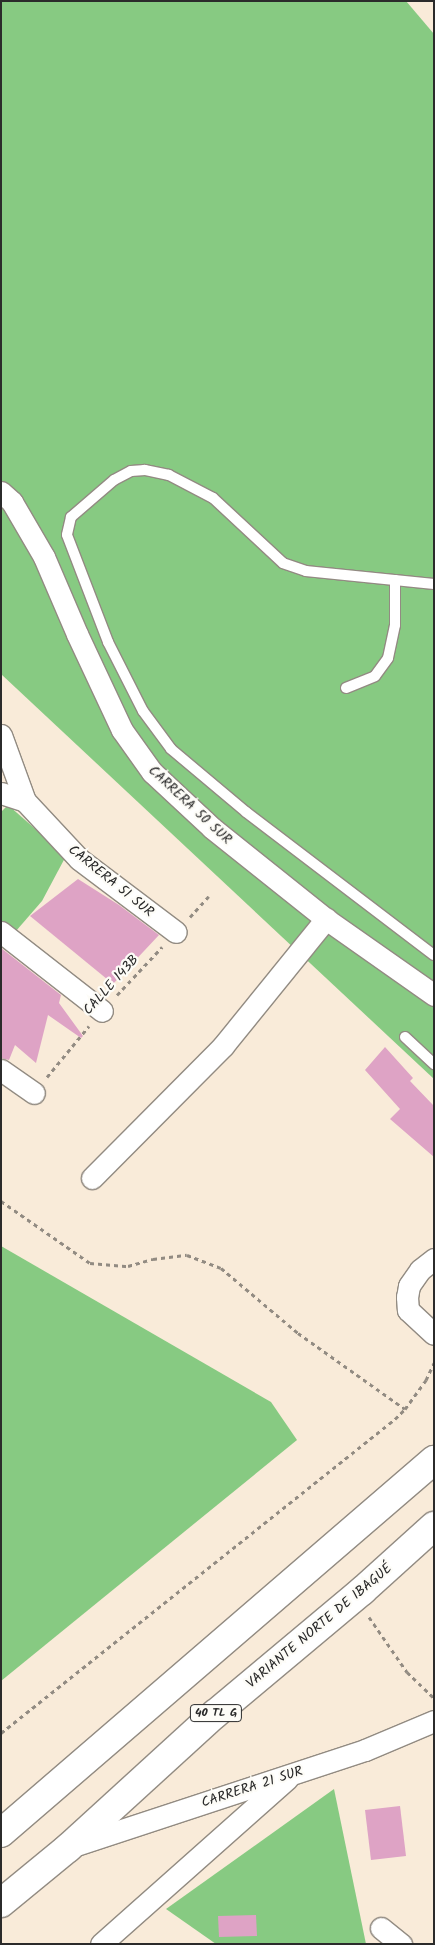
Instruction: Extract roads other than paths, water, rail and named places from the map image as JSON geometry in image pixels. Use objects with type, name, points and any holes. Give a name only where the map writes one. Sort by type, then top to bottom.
[{"type":"highway","points":[[1,1833],[434,1460]]},
{"type":"highway","name":"VARIANTE NORTE DE IBAGUÉ","points":[[1,1903],[68,1848],[215,1714],[362,1591],[434,1526]]},
{"type":"street","name":"CARRERA 50 SUR","points":[[5,503],[44,557],[122,730],[152,772],[212,828],[326,919],[434,995]]},
{"type":"street","points":[[1,735],[25,801]]},
{"type":"street","name":"CARRERA 51 SUR","points":[[1,793],[25,801],[79,859],[176,932]]},
{"type":"street","points":[[92,1178],[223,1046],[326,919]]},
{"type":"street","points":[[1,932],[102,1011]]},
{"type":"street","points":[[1,1070],[34,1093]]},
{"type":"street","points":[[434,1259],[420,1270],[409,1286],[407,1297],[408,1310],[434,1334]]},
{"type":"street","name":"CARRERA 21 SUR","points":[[68,1848],[365,1750],[434,1721]]},
{"type":"street","points":[[101,1944],[293,1774]]},
{"type":"street","points":[[381,1928],[401,1944]]},
{"type":"lane","points":[[434,584],[306,571],[283,563],[213,498],[169,475],[145,470],[132,471],[114,480],[71,517],[67,535],[108,642],[143,711],[171,749],[246,812],[434,955]]},
{"type":"lane","points":[[346,688],[375,676],[388,658],[395,625],[396,580]]},
{"type":"lane","points":[[405,1038],[434,1064]]}]
